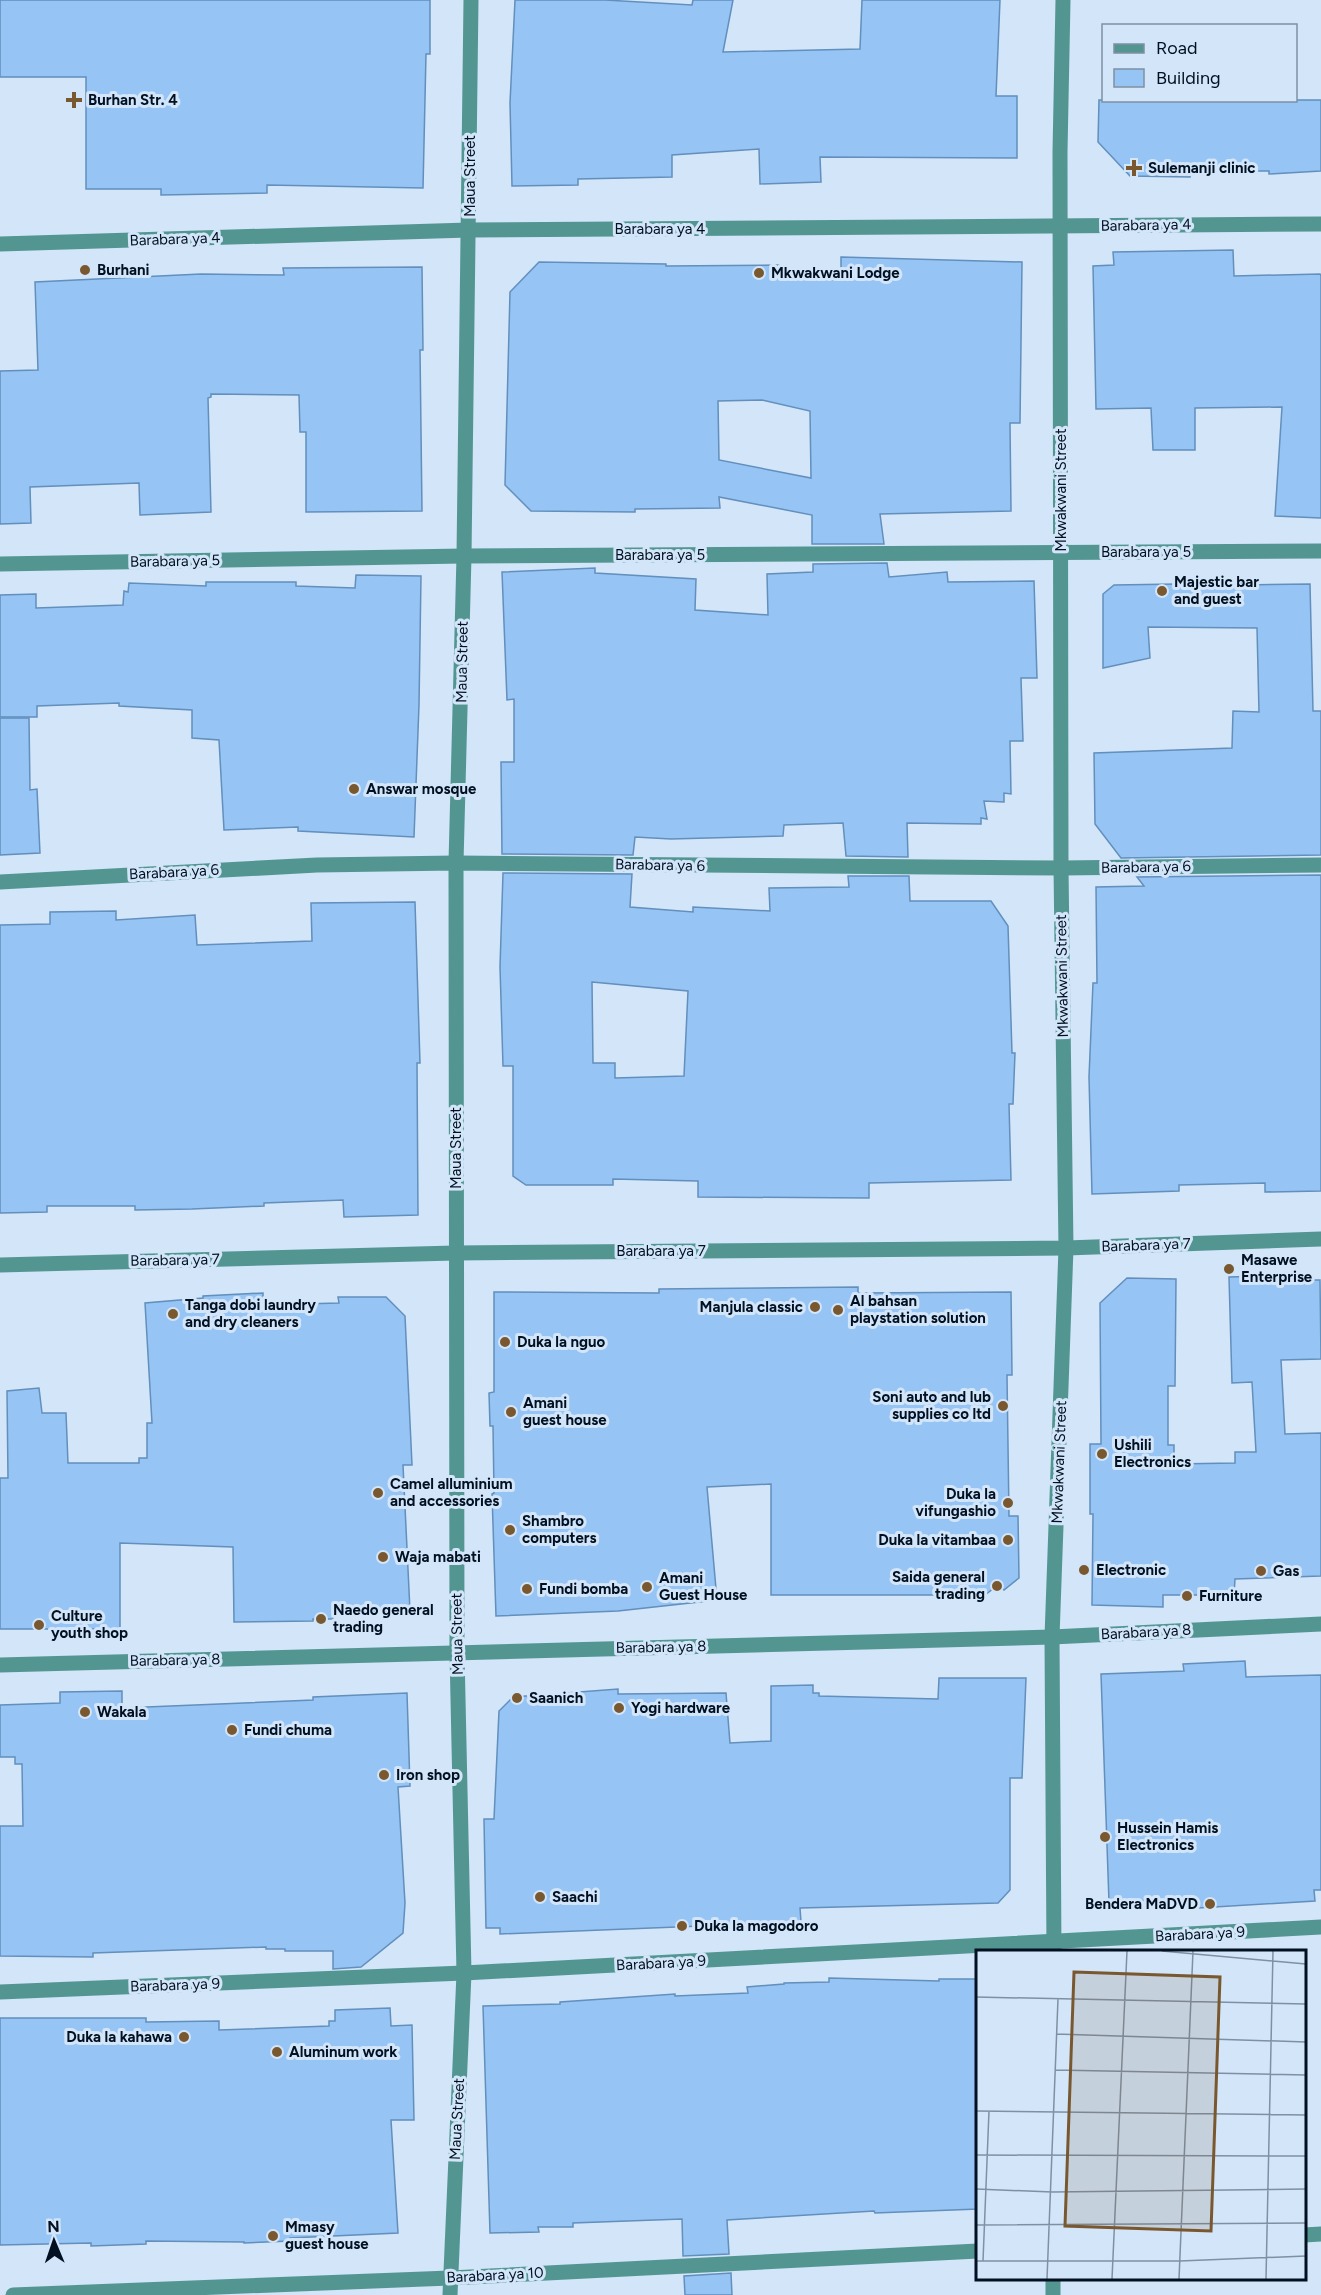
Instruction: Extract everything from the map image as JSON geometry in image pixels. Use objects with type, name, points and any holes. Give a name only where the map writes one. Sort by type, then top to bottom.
[{"type":"street","name":"Maua Street","points":[[450,2295],[464,1973],[457,1653],[456,862],[464,556],[471,0]]},
{"type":"street","name":"Mkwakwani Street","points":[[1054,1947],[1053,1637],[1066,1248],[1061,868],[1062,552],[1059,226],[1064,0]]},
{"type":"street","name":"Barabara ya 4","points":[[0,244],[469,230],[1321,224]]},
{"type":"street","name":"Barabara ya 5","points":[[0,564],[464,556],[1321,551]]},
{"type":"street","name":"Barabara ya 6","points":[[0,882],[317,865],[456,862],[1061,868],[1321,864]]},
{"type":"street","name":"Barabara ya 7","points":[[0,1265],[455,1253],[1066,1248],[1321,1239]]},
{"type":"street","name":"Barabara ya 8","points":[[0,1665],[1053,1637],[1321,1623]]},
{"type":"street","name":"Barabara ya 9","points":[[986,1950],[1321,1927]]},
{"type":"street","name":"Barabara ya 9","points":[[0,1992],[976,1950]]},
{"type":"street","points":[[1306,2235],[1321,2234]]},
{"type":"street","name":"Barabara ya 10","points":[[13,2295],[450,2278],[976,2251]]},
{"type":"building","points":[[0,0],[430,0],[430,54],[426,54],[423,188],[267,185],[267,193],[161,195],[161,189],[86,189],[86,77],[0,77]]},
{"type":"building","points":[[515,0],[605,0],[692,5],[693,0],[733,0],[723,52],[860,49],[862,0],[1000,0],[996,96],[1017,96],[1017,158],[820,157],[821,182],[760,184],[759,149],[672,155],[672,177],[578,179],[578,185],[512,186],[510,103]]},
{"type":"building","points":[[1099,100],[1102,102],[1297,102],[1297,100],[1321,100],[1321,171],[1269,174],[1269,171],[1190,171],[1190,177],[1130,176],[1098,142]]},
{"type":"building","points":[[1233,250],[1234,276],[1320,274],[1321,276],[1321,518],[1275,516],[1282,407],[1195,408],[1195,450],[1153,450],[1151,408],[1096,409],[1093,266],[1114,265],[1113,252]]},
{"type":"building","points":[[841,257],[1022,262],[1020,423],[1010,423],[1011,511],[880,514],[884,544],[812,544],[812,515],[719,497],[720,508],[635,509],[635,512],[531,511],[505,485],[510,292],[539,262],[666,264],[666,266],[781,265],[781,278],[841,280]],"holes":[[[762,400],[810,411],[811,478],[719,460],[718,401]]]},
{"type":"building","points":[[422,267],[423,350],[420,350],[422,511],[306,512],[306,432],[300,432],[299,395],[211,394],[208,398],[211,512],[140,515],[139,483],[30,487],[31,523],[0,524],[0,371],[38,370],[35,282],[201,274],[284,275],[283,268]]},
{"type":"building","points":[[887,563],[889,577],[947,572],[948,582],[1034,581],[1037,678],[1021,678],[1023,741],[1010,741],[1011,794],[1004,793],[1004,802],[984,801],[987,819],[981,818],[981,824],[907,823],[908,857],[846,856],[843,823],[784,825],[783,836],[671,839],[635,837],[633,855],[502,854],[501,762],[514,762],[514,699],[507,700],[502,572],[595,568],[595,573],[696,579],[695,610],[768,615],[767,574],[813,572],[813,564]]},
{"type":"building","points":[[356,575],[421,576],[414,837],[298,831],[298,827],[224,830],[219,740],[192,738],[192,710],[119,706],[119,703],[37,706],[37,717],[0,717],[0,595],[36,594],[36,608],[123,605],[124,591],[128,592],[129,583],[206,586],[206,582],[296,582],[296,586],[355,588]]},
{"type":"building","points":[[1241,583],[1241,585],[1310,584],[1313,711],[1321,711],[1321,855],[1121,858],[1095,824],[1094,753],[1232,748],[1233,711],[1259,712],[1257,628],[1148,627],[1150,658],[1103,668],[1103,594],[1114,585]]},
{"type":"building","points":[[0,718],[29,718],[30,790],[37,789],[40,853],[0,855]]},
{"type":"building","points":[[503,873],[632,874],[630,907],[693,912],[693,907],[770,911],[769,888],[849,887],[848,876],[909,876],[910,901],[991,901],[1008,926],[1012,1053],[1015,1053],[1013,1104],[1009,1104],[1011,1180],[869,1183],[869,1198],[698,1197],[698,1181],[613,1179],[613,1185],[526,1185],[513,1176],[513,1066],[503,1066],[500,967]],"holes":[[[592,982],[688,991],[684,1076],[615,1078],[615,1063],[593,1063]]]},
{"type":"building","points":[[1321,875],[1321,1191],[1265,1192],[1265,1183],[1179,1185],[1179,1191],[1092,1194],[1089,1077],[1093,983],[1097,983],[1096,887],[1144,886],[1137,877]]},
{"type":"building","points":[[415,902],[420,1063],[417,1063],[418,1215],[344,1217],[343,1200],[192,1209],[135,1210],[135,1206],[47,1206],[47,1212],[0,1213],[0,925],[50,924],[50,912],[116,911],[116,920],[195,915],[197,945],[312,941],[311,903]]},
{"type":"building","points":[[1292,1275],[1292,1280],[1320,1280],[1321,1359],[1281,1360],[1285,1434],[1321,1433],[1321,1576],[1235,1579],[1234,1595],[1163,1595],[1163,1607],[1092,1605],[1093,1514],[1090,1514],[1090,1444],[1101,1444],[1100,1303],[1127,1278],[1176,1279],[1175,1386],[1168,1386],[1168,1445],[1174,1445],[1174,1464],[1235,1463],[1235,1452],[1256,1452],[1252,1382],[1232,1383],[1229,1277]]},
{"type":"building","points":[[858,1287],[858,1293],[1011,1292],[1012,1375],[1007,1375],[1009,1516],[1018,1516],[1019,1578],[1004,1590],[998,1585],[985,1595],[771,1595],[771,1484],[707,1487],[717,1600],[618,1611],[496,1616],[492,1494],[494,1493],[493,1426],[490,1426],[489,1393],[494,1392],[494,1292],[659,1293],[659,1289]]},
{"type":"building","points":[[263,1293],[263,1305],[339,1303],[338,1297],[386,1297],[405,1316],[412,1465],[403,1465],[410,1611],[333,1615],[333,1619],[313,1619],[313,1621],[234,1622],[233,1547],[120,1543],[120,1629],[0,1629],[0,1478],[8,1478],[7,1391],[39,1388],[42,1413],[66,1413],[68,1463],[139,1463],[139,1458],[147,1458],[147,1423],[152,1423],[145,1303],[203,1298],[203,1296]]},
{"type":"building","points":[[1245,1661],[1246,1677],[1321,1675],[1321,1890],[1314,1890],[1315,1901],[1182,1909],[1181,1899],[1109,1902],[1101,1674],[1184,1671],[1183,1664]]},
{"type":"building","points":[[939,1678],[1026,1678],[1022,1778],[1010,1778],[1010,1890],[998,1903],[800,1908],[801,1922],[500,1934],[500,1928],[486,1928],[484,1819],[494,1819],[499,1711],[513,1697],[618,1689],[618,1694],[726,1693],[730,1743],[771,1741],[771,1686],[813,1685],[813,1693],[819,1693],[819,1696],[938,1699]]},
{"type":"building","points":[[122,1691],[122,1708],[313,1700],[313,1697],[407,1693],[410,1786],[398,1787],[405,1903],[403,1933],[361,1967],[333,1969],[333,1951],[285,1951],[285,1949],[266,1949],[266,1947],[93,1953],[93,1957],[0,1956],[0,1826],[23,1826],[22,1764],[15,1764],[15,1757],[0,1757],[0,1705],[60,1703],[60,1692]]},
{"type":"building","points":[[829,1978],[939,1981],[939,1979],[976,1979],[976,2209],[875,2213],[874,2211],[727,2220],[729,2254],[683,2256],[682,2219],[573,2223],[573,2227],[538,2227],[539,2232],[490,2233],[483,2006],[560,2004],[560,2002],[675,1994],[675,1996],[748,1993],[747,1987],[829,1982]]},
{"type":"building","points":[[390,2008],[391,2026],[412,2025],[414,2120],[391,2120],[398,2233],[290,2238],[290,2241],[244,2243],[146,2241],[146,2244],[91,2246],[91,2243],[0,2245],[0,2018],[146,2018],[146,2022],[219,2021],[219,2030],[329,2026],[329,2021],[335,2021],[335,2010]]},
{"type":"building","points":[[731,2273],[732,2295],[685,2295],[684,2276]]},
{"type":"place","name":"Burhan Str. 4","points":[[74,100]]},
{"type":"place","name":"Sulemanji clinic","points":[[1134,168]]},
{"type":"place","name":"Burhani","points":[[85,270]]},
{"type":"place","name":"Mkwakwani Lodge","points":[[759,273]]},
{"type":"place","name":"Majestic bar and guest","points":[[1162,591]]},
{"type":"place","name":"Answar mosque","points":[[354,789]]},
{"type":"place","name":"Masawe Enterprise","points":[[1229,1269]]},
{"type":"place","name":"Manjula classic","points":[[815,1307]]},
{"type":"place","name":"Al bahsan playstation solution","points":[[838,1310]]},
{"type":"place","name":"Tanga dobi laundry and dry cleaners","points":[[173,1314]]},
{"type":"place","name":"Duka la nguo","points":[[505,1342]]},
{"type":"place","name":"Soni auto and lub supplies co ltd","points":[[1003,1406]]},
{"type":"place","name":"Amani guest house","points":[[511,1412]]},
{"type":"place","name":"Ushili Electronics","points":[[1102,1454]]},
{"type":"place","name":"Camel alluminium and accessories","points":[[378,1493]]},
{"type":"place","name":"Duka la vifungashio","points":[[1008,1503]]},
{"type":"place","name":"Shambro computers","points":[[510,1530]]},
{"type":"place","name":"Duka la vitambaa","points":[[1008,1540]]},
{"type":"place","name":"Waja mabati","points":[[383,1557]]},
{"type":"place","name":"Electronic","points":[[1084,1570]]},
{"type":"place","name":"Gas","points":[[1261,1571]]},
{"type":"place","name":"Saida general trading","points":[[997,1586]]},
{"type":"place","name":"Amani Guest House","points":[[647,1587]]},
{"type":"place","name":"Fundi bomba","points":[[527,1589]]},
{"type":"place","name":"Furniture","points":[[1187,1596]]},
{"type":"place","name":"Naedo general trading","points":[[321,1619]]},
{"type":"place","name":"Culture youth shop","points":[[39,1625]]},
{"type":"place","name":"Saanich","points":[[517,1698]]},
{"type":"place","name":"Yogi hardware","points":[[619,1708]]},
{"type":"place","name":"Wakala","points":[[85,1712]]},
{"type":"place","name":"Fundi chuma","points":[[232,1730]]},
{"type":"place","name":"Iron shop","points":[[384,1775]]},
{"type":"place","name":"Hussein Hamis Electronics","points":[[1105,1837]]},
{"type":"place","name":"Saachi","points":[[540,1897]]},
{"type":"place","name":"Bendera MaDVD","points":[[1210,1904]]},
{"type":"place","name":"Duka la magodoro","points":[[682,1926]]},
{"type":"place","name":"Duka la kahawa","points":[[184,2037]]},
{"type":"place","name":"Aluminum work","points":[[277,2052]]},
{"type":"place","name":"Mmasy guest house","points":[[273,2236]]}]
